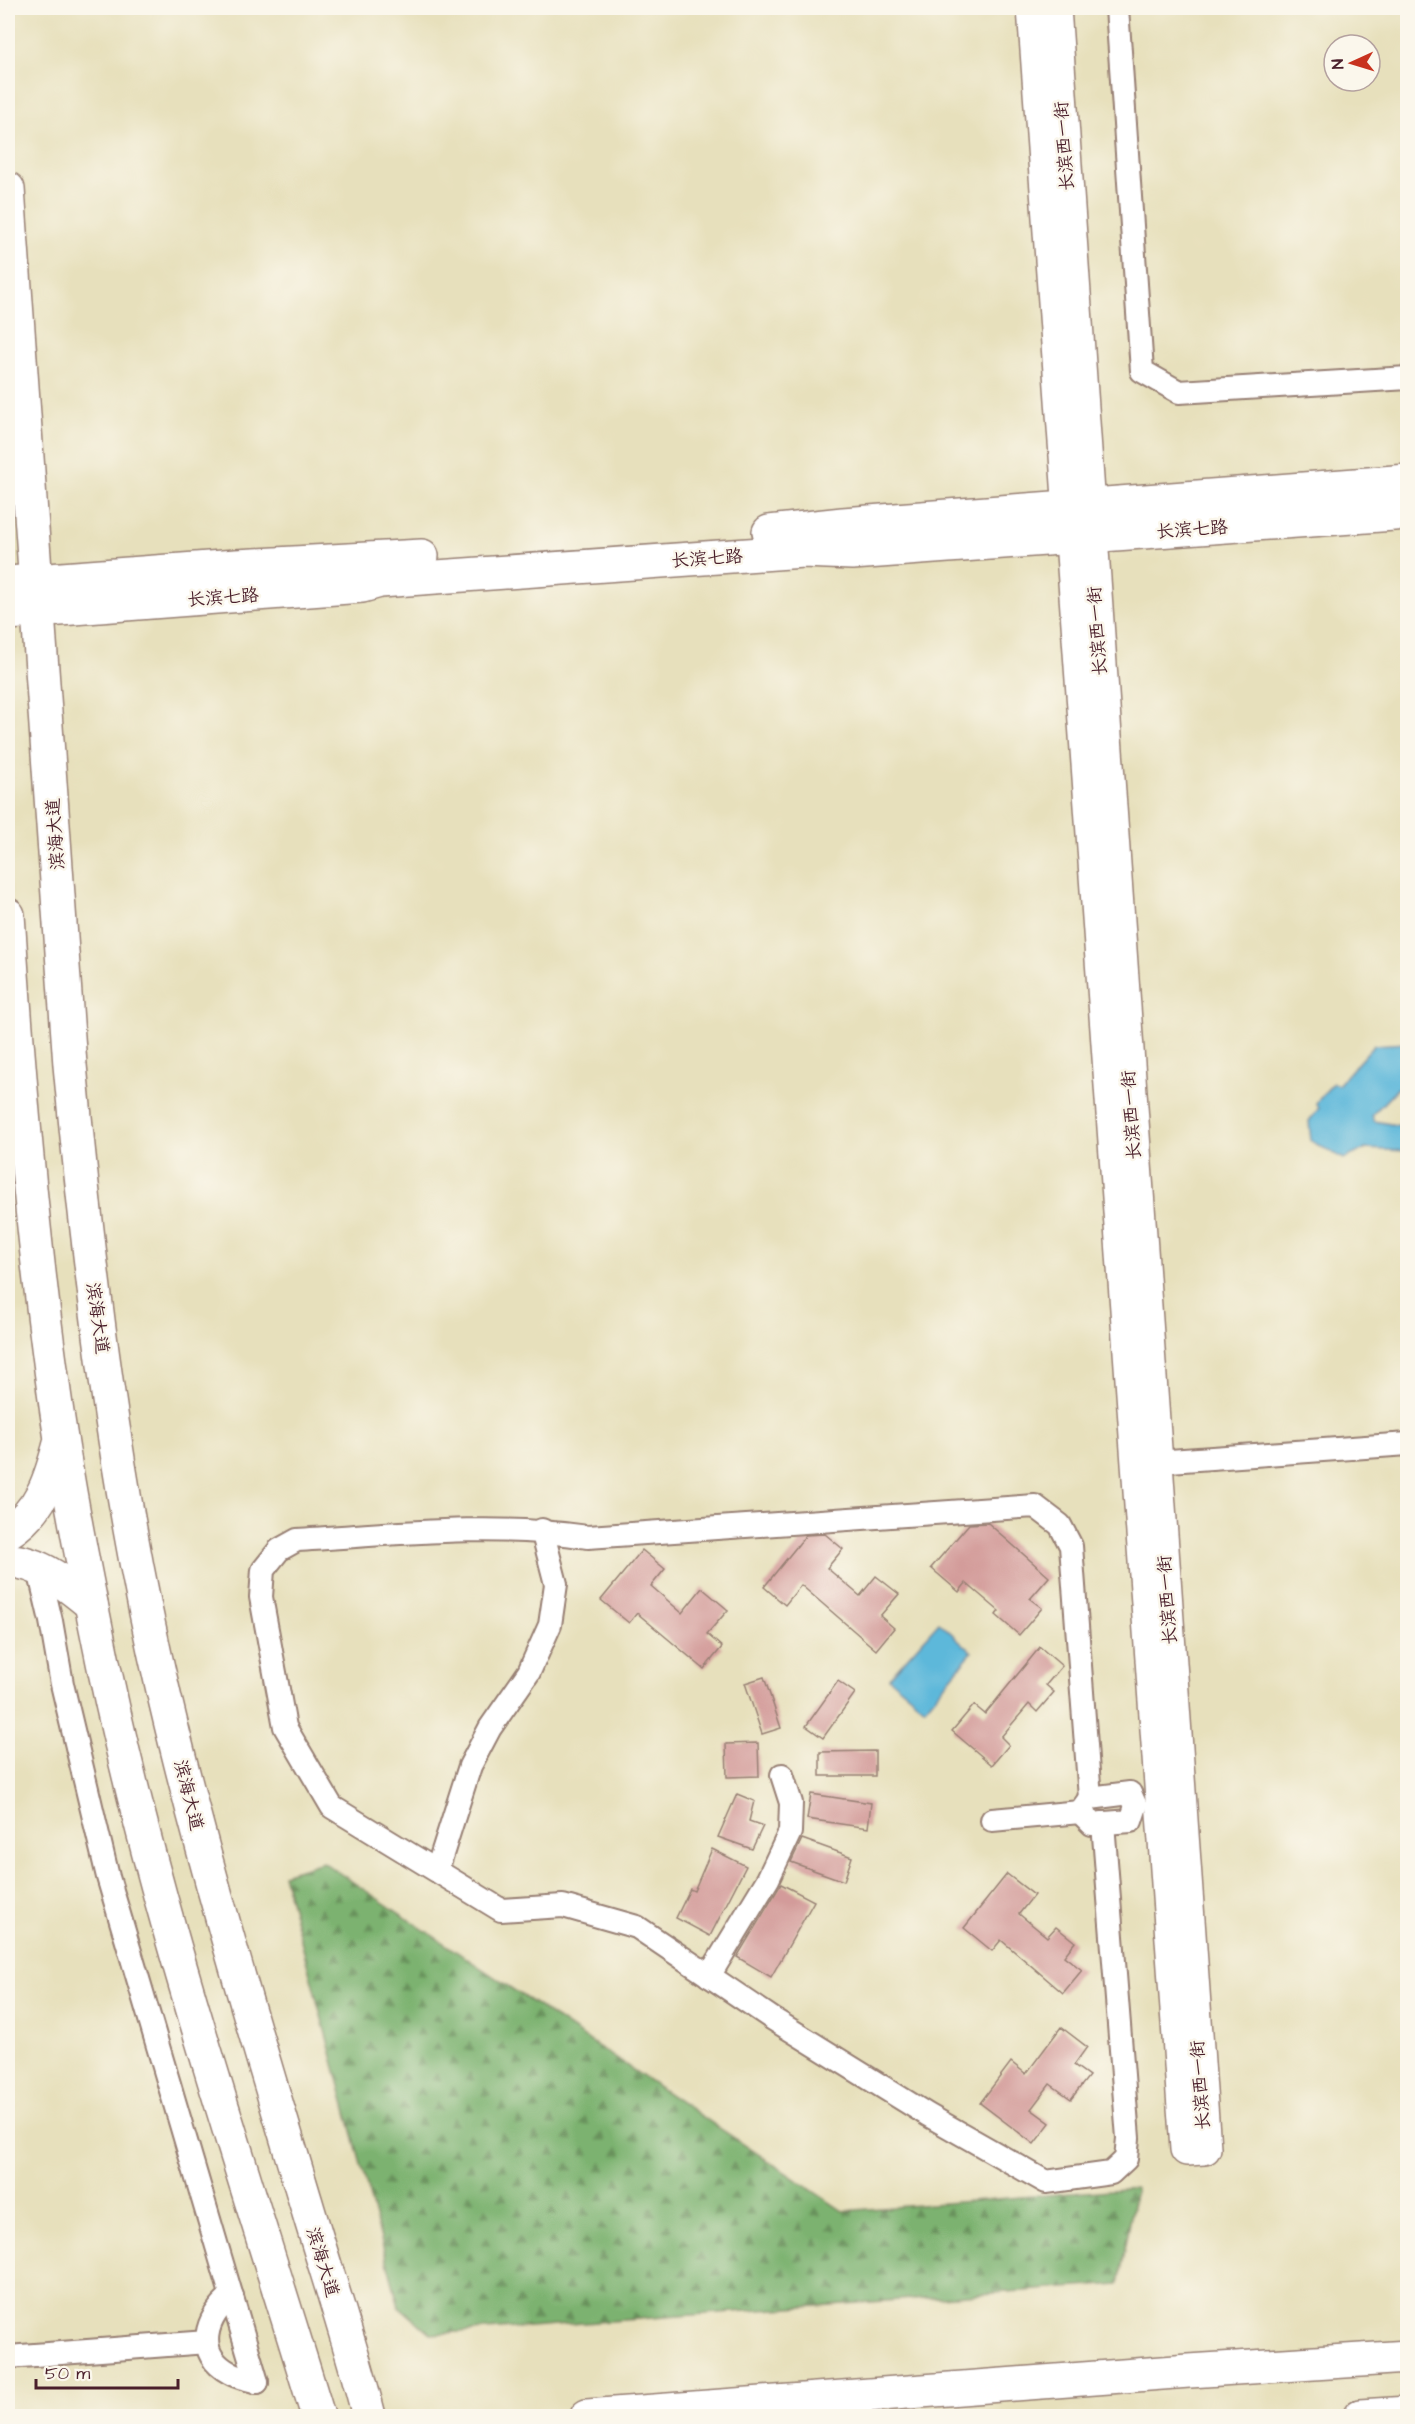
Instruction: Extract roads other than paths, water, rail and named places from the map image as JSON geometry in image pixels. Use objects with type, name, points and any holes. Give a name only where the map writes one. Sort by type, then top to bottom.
[{"type":"main road","name":"长滨西一街","points":[[1034,8],[1064,435],[1081,521]]},
{"type":"main road","name":"长滨西一街","points":[[1054,8],[1081,521],[1148,1463],[1204,2148],[1187,2149],[1150,1805],[1148,1463]]},
{"type":"main road","name":"滨海大道","points":[[8,189],[23,597],[64,982],[82,1193],[116,1450],[136,1565],[165,1699],[229,1945],[369,2416]]},
{"type":"main road","name":"长滨七路","points":[[23,597],[362,586],[381,581],[803,551],[852,553],[1081,521],[1407,481]]},
{"type":"main road","name":"长滨七路","points":[[1081,521],[1407,513]]},
{"type":"main road","points":[[8,915],[26,1158],[41,1294],[61,1440],[91,1604],[134,1797],[156,1880],[318,2416]]},
{"type":"main road","points":[[8,1532],[28,1517],[52,1477],[61,1440]]},
{"type":"main road","points":[[8,1561],[39,1569],[56,1578],[91,1604]]},
{"type":"main road","points":[[587,2416],[1407,2357]]},
{"type":"main road","points":[[1360,2416],[1407,2413]]},
{"type":"street","points":[[1117,8],[1142,370],[1179,392],[1407,378]]},
{"type":"street","points":[[1148,1463],[1407,1444]]},
{"type":"street","points":[[992,1820],[1085,1805],[1130,1793],[1150,1805],[1131,1821],[1103,1823],[1092,1824],[1085,1805],[1071,1546],[1060,1525],[1035,1506],[588,1537],[542,1530],[474,1529],[297,1540],[279,1550],[263,1570],[261,1597],[285,1727],[332,1807],[501,1910],[563,1906],[637,1927],[772,2019],[928,2115],[1046,2182],[1111,2173],[1126,2159],[1128,2138],[1103,1823]]},
{"type":"street","points":[[437,1870],[470,1766],[490,1728],[529,1672],[550,1625],[556,1584],[542,1530]]},
{"type":"street","points":[[39,1569],[65,1696],[108,1877],[232,2296],[257,2382],[229,2373],[215,2361],[207,2342],[208,2328],[212,2318],[232,2296]]},
{"type":"street","points":[[709,1976],[768,1879],[790,1832],[791,1803],[782,1775]]},
{"type":"street","points":[[8,2357],[207,2342]]},
{"type":"water","points":[[1407,1043],[1407,1085],[1398,1088],[1372,1115],[1374,1121],[1407,1127],[1407,1151],[1365,1149],[1344,1159],[1311,1141],[1309,1121],[1319,1108],[1316,1103],[1333,1083],[1338,1085],[1374,1045]]},
{"type":"water","points":[[939,1622],[972,1652],[925,1708],[889,1678]]}]
